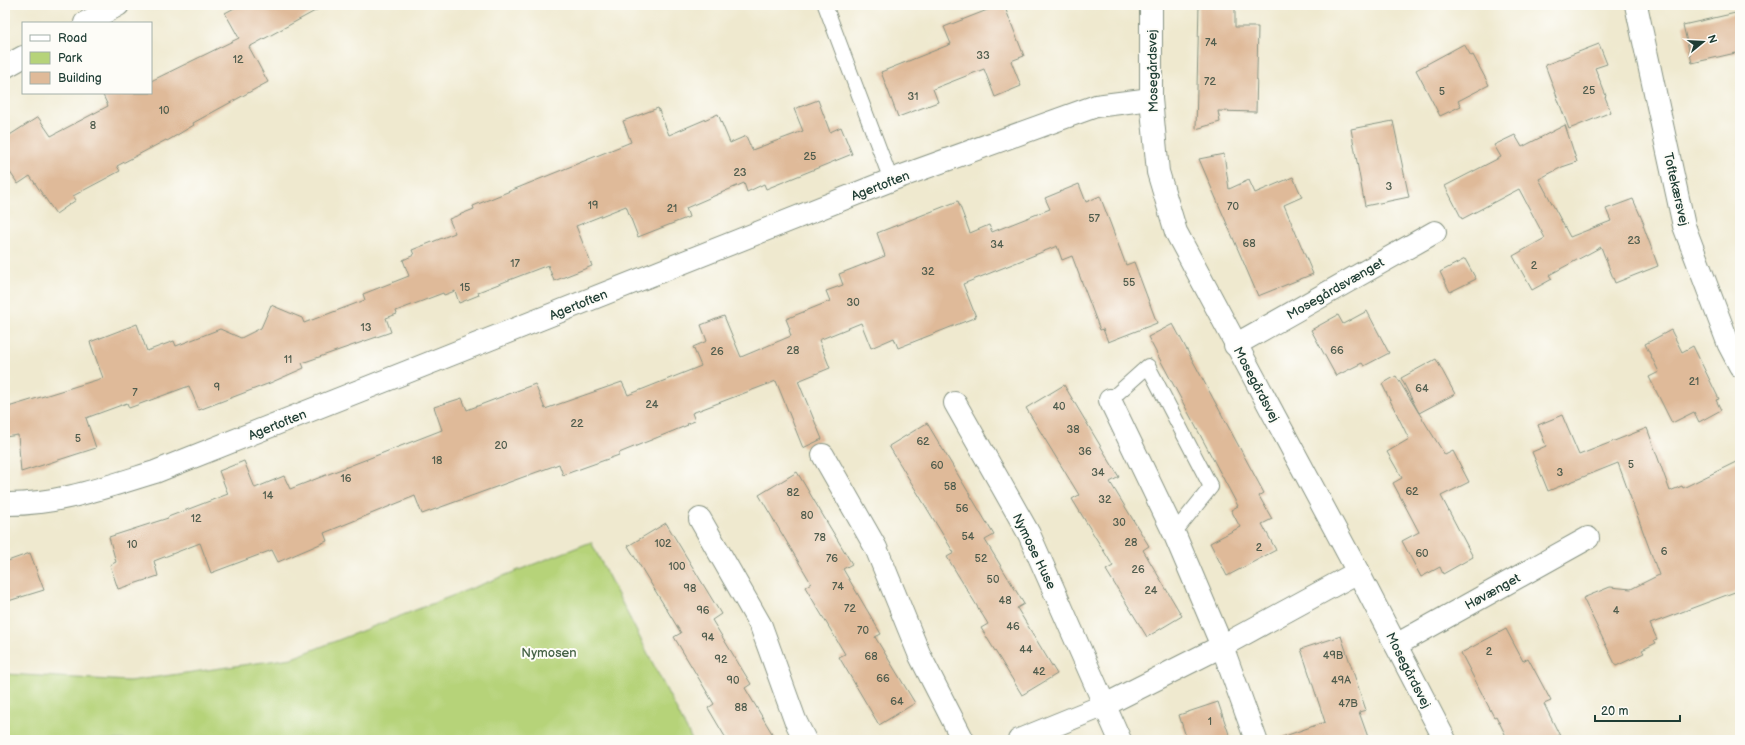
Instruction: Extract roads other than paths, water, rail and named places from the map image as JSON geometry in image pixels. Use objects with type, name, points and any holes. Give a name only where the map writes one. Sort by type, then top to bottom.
[{"type":"street","points":[[87,22],[118,5]]},
{"type":"street","name":"Mosegårdsvej","points":[[1151,5],[1151,100],[1158,172],[1176,232],[1358,572],[1445,740]]},
{"type":"street","name":"Toftekærsvej","points":[[1636,5],[1684,226],[1729,345],[1740,366]]},
{"type":"street","points":[[5,67],[22,58]]},
{"type":"street","name":"Agertoften","points":[[5,504],[46,501],[101,488],[155,472],[891,180],[1096,106],[1151,100]]},
{"type":"street","name":"Mosegårdsvænget","points":[[1236,345],[1435,232]]},
{"type":"street","points":[[1110,400],[1174,533],[1222,646],[1256,740]]},
{"type":"street","name":"Nymose Huse","points":[[955,403],[1029,534],[1120,740]]},
{"type":"street","points":[[823,455],[876,548],[920,656],[963,740]]},
{"type":"street","points":[[700,519],[761,626],[795,720],[805,740]]},
{"type":"street","name":"Høvænget","points":[[1396,645],[1588,538]]},
{"type":"street","points":[[1019,740],[1105,705],[1222,646],[1358,572]]},
{"type":"lane","points":[[825,5],[891,180]]},
{"type":"lane","points":[[1110,400],[1148,366],[1211,487],[1174,533]]},
{"type":"park label","name":"Nymosen","points":[[549,652]]}]
